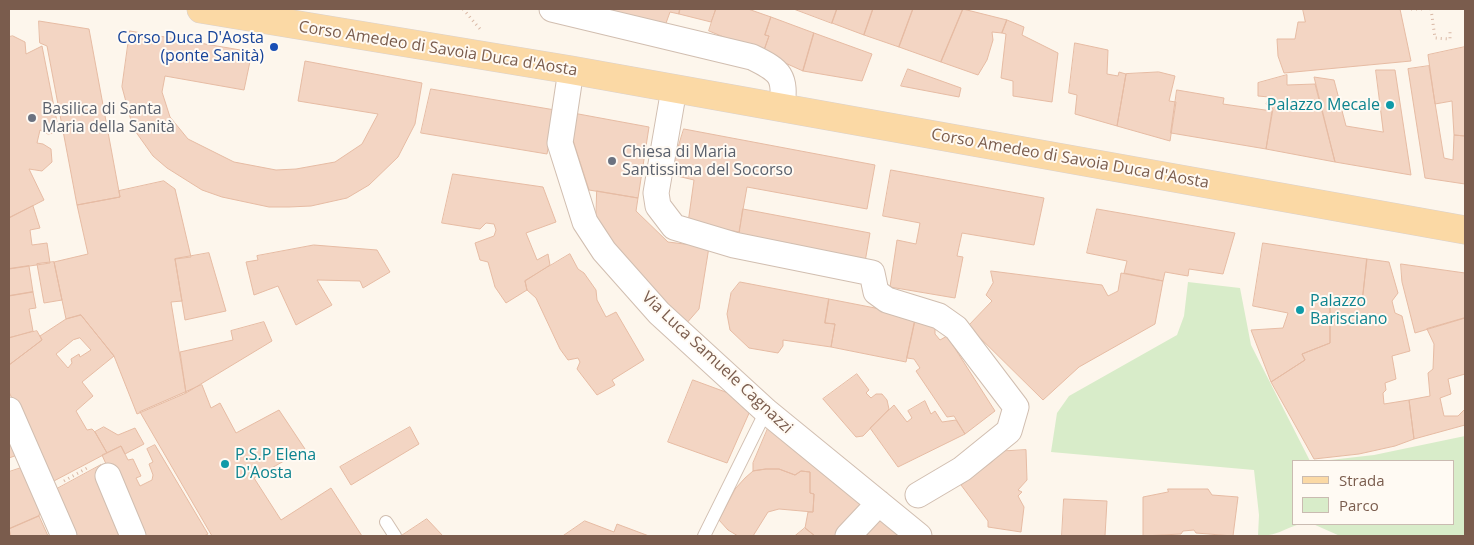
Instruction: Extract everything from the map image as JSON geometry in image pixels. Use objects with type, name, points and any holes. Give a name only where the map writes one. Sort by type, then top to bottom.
[{"type":"main road","name":"Corso Amedeo di Savoia Duca d'Aosta","points":[[201,9],[571,70],[1465,230]]},
{"type":"street","points":[[552,9],[752,57],[768,66],[783,80],[785,87],[782,108]]},
{"type":"street","name":"Via Luca Samuele Cagnazzi","points":[[571,70],[560,143],[586,222],[604,251],[659,313],[766,412],[919,536]]},
{"type":"street","points":[[674,89],[656,193],[658,206],[674,227],[734,246],[872,273],[876,292],[887,300],[939,316],[956,328],[1016,407],[1009,431],[962,469],[918,495]]},
{"type":"street","points":[[9,410],[19,461],[44,492],[64,536]]},
{"type":"street","points":[[108,476],[133,536]]},
{"type":"street","points":[[848,536],[880,503]]},
{"type":"lane","points":[[704,536],[766,412]]},
{"type":"lane","points":[[386,522],[395,536]]},
{"type":"path","points":[[463,9],[481,30]]},
{"type":"path","points":[[1411,9],[1422,9]]},
{"type":"path","points":[[1430,9],[1435,38],[1450,39],[1450,30]]},
{"type":"path","points":[[44,492],[102,460],[108,476]]},
{"type":"green space","points":[[1188,282],[1240,288],[1251,345],[1309,460],[1292,460],[1292,525],[1298,525],[1275,534],[1258,536],[1259,515],[1254,470],[1051,452],[1057,413],[1069,396],[1177,335],[1184,316]]},
{"type":"green space","points":[[1465,436],[1465,536],[1340,536],[1315,525],[1454,525],[1454,460],[1330,460],[1374,455]]},
{"type":"building","points":[[605,9],[680,9],[679,14],[670,12],[665,26]]},
{"type":"building","points":[[680,9],[716,9],[711,22],[679,14]]},
{"type":"building","points":[[716,9],[748,9],[771,17],[765,35],[769,36],[763,53],[709,31]]},
{"type":"building","points":[[794,9],[837,9],[832,23]]},
{"type":"building","points":[[837,9],[873,9],[864,35],[832,23]]},
{"type":"building","points":[[873,9],[913,9],[899,47],[864,35]]},
{"type":"building","points":[[913,9],[963,9],[941,62],[899,47]]},
{"type":"building","points":[[963,9],[1007,20],[1002,33],[992,32],[993,40],[987,60],[978,75],[941,62]]},
{"type":"building","points":[[1303,9],[1400,9],[1411,61],[1284,73],[1278,56],[1277,39],[1295,39],[1298,22],[1305,22]]},
{"type":"building","points":[[771,17],[814,33],[803,71],[763,53],[769,36],[765,35]]},
{"type":"building","points":[[1007,20],[1024,27],[1022,35],[1058,53],[1052,102],[1013,96],[1013,81],[1001,78],[1006,34],[1002,33]]},
{"type":"building","points":[[39,21],[89,29],[120,197],[77,205],[47,46],[40,43]]},
{"type":"building","points":[[130,31],[252,52],[244,90],[165,76],[162,92],[170,117],[188,139],[234,162],[276,170],[296,169],[335,162],[362,144],[378,114],[298,101],[305,61],[422,83],[415,124],[398,157],[369,185],[347,198],[311,206],[269,207],[222,197],[202,190],[167,168],[153,156],[133,128],[122,87]]},
{"type":"building","points":[[814,33],[872,54],[862,81],[803,71]]},
{"type":"building","name":"Basilica di Santa Maria della Sanità","points":[[13,36],[25,42],[26,54],[42,46],[59,132],[48,134],[40,130],[37,143],[51,149],[52,162],[42,171],[29,169],[44,200],[9,218],[9,37]]},
{"type":"building","points":[[1075,43],[1108,50],[1107,74],[1118,76],[1119,72],[1126,74],[1117,126],[1075,114],[1077,95],[1069,93]]},
{"type":"building","points":[[1465,47],[1465,136],[1454,135],[1452,101],[1435,104],[1428,55]]},
{"type":"building","points":[[1429,66],[1444,158],[1453,160],[1454,135],[1465,136],[1465,184],[1425,178],[1408,69]]},
{"type":"building","points":[[908,69],[961,88],[959,97],[901,86]]},
{"type":"building","name":"Palazzo Mecale","points":[[1376,70],[1395,70],[1411,175],[1335,162],[1314,77],[1334,80],[1346,126],[1383,132]]},
{"type":"building","points":[[1159,72],[1175,76],[1169,101],[1176,102],[1170,141],[1117,126],[1126,74]]},
{"type":"building","points":[[1287,75],[1287,85],[1315,84],[1335,162],[1266,149],[1273,109],[1266,104],[1269,97],[1258,96],[1258,83]]},
{"type":"building","points":[[431,89],[555,110],[547,154],[421,133]]},
{"type":"building","points":[[1177,90],[1224,98],[1223,104],[1272,111],[1266,149],[1171,133]]},
{"type":"building","name":"Chiesa di Maria Santissima del Socorso","points":[[573,113],[649,127],[638,198],[589,190],[570,131]]},
{"type":"building","points":[[684,129],[875,165],[867,209],[747,187],[739,232],[688,223],[694,180],[673,175],[675,157]]},
{"type":"building","points":[[891,170],[1044,198],[1034,245],[962,233],[957,256],[963,257],[955,298],[890,287],[897,240],[916,244],[920,223],[883,216]]},
{"type":"building","points":[[453,174],[543,187],[556,222],[526,233],[537,260],[548,254],[550,265],[525,281],[527,290],[506,303],[495,287],[488,262],[480,260],[475,243],[494,236],[496,230],[494,224],[486,223],[480,229],[442,223]]},
{"type":"building","points":[[164,181],[175,189],[191,257],[175,259],[182,301],[171,302],[186,393],[137,414],[114,356],[81,315],[66,319],[54,262],[88,254],[77,205],[120,197],[119,191]]},
{"type":"building","points":[[597,191],[638,198],[636,211],[668,242],[709,247],[699,309],[685,325],[596,226]]},
{"type":"building","points":[[33,206],[40,228],[30,230],[32,245],[47,243],[50,263],[9,269],[9,218]]},
{"type":"building","points":[[743,209],[870,233],[865,262],[739,238]]},
{"type":"building","points":[[1097,209],[1235,233],[1223,274],[1189,269],[1188,276],[1165,272],[1163,281],[1124,273],[1127,261],[1087,253]]},
{"type":"building","name":"Palazzo Barisciano","points":[[1263,243],[1367,259],[1362,301],[1330,299],[1330,343],[1302,354],[1305,360],[1271,382],[1251,330],[1283,328],[1288,313],[1253,306]]},
{"type":"building","points":[[314,245],[377,250],[390,272],[363,288],[360,281],[317,280],[332,305],[296,325],[278,286],[254,295],[246,262],[258,260],[257,256]]},
{"type":"building","points":[[209,253],[226,311],[185,320],[175,259]]},
{"type":"building","points":[[570,254],[578,269],[584,273],[596,290],[597,300],[606,317],[616,312],[644,360],[612,380],[615,385],[597,395],[577,369],[580,362],[578,358],[568,360],[560,349],[536,298],[527,290],[525,281]]},
{"type":"building","points":[[1367,259],[1389,262],[1398,293],[1392,301],[1395,313],[1402,316],[1410,351],[1392,356],[1396,379],[1385,383],[1386,390],[1383,393],[1384,404],[1409,400],[1414,439],[1395,446],[1359,454],[1314,459],[1271,382],[1305,360],[1302,354],[1330,343],[1330,299],[1362,301]]},
{"type":"building","points":[[54,262],[62,300],[44,303],[37,264]]},
{"type":"building","points":[[1401,264],[1465,273],[1465,318],[1415,333],[1402,282]]},
{"type":"building","points":[[29,266],[33,292],[9,296],[9,269]]},
{"type":"building","points":[[991,271],[1102,285],[1108,296],[1118,291],[1121,273],[1163,281],[1155,324],[1079,367],[1043,400],[968,326],[992,301],[986,295],[993,283]]},
{"type":"building","points":[[740,282],[829,299],[825,323],[835,324],[831,347],[783,340],[783,346],[778,353],[749,348],[730,330],[727,314],[731,293]]},
{"type":"building","points":[[33,292],[36,308],[29,309],[33,331],[9,338],[9,296]]},
{"type":"building","points":[[829,299],[916,316],[906,362],[831,347],[835,324],[825,323]]},
{"type":"building","points":[[81,315],[114,356],[82,382],[93,396],[76,411],[87,430],[92,429],[95,432],[107,453],[52,482],[9,392],[9,365],[42,340],[40,336],[66,319]],"holes":[[[80,338],[91,350],[80,357],[79,354],[71,359],[72,363],[68,368],[56,354],[73,340]]]},
{"type":"building","points":[[916,316],[935,320],[935,334],[940,340],[947,336],[995,411],[965,434],[954,416],[947,417],[916,371],[920,368],[914,359],[907,358]]},
{"type":"building","points":[[1465,318],[1465,374],[1448,379],[1451,394],[1440,398],[1444,416],[1458,416],[1465,409],[1465,425],[1414,439],[1409,400],[1430,396],[1428,373],[1433,369],[1434,344],[1427,329]]},
{"type":"building","points":[[264,322],[272,341],[186,393],[180,352],[233,340],[231,331]]},
{"type":"building","points":[[37,331],[42,340],[9,365],[9,338]]},
{"type":"building","points":[[857,374],[869,390],[866,393],[871,398],[876,394],[882,394],[887,400],[889,409],[863,436],[856,437],[823,399]]},
{"type":"building","points":[[693,380],[731,394],[750,411],[727,463],[668,442]]},
{"type":"building","name":"P.S.P Elena D'Aosta","points":[[202,385],[211,408],[220,403],[236,433],[279,410],[305,449],[254,478],[281,520],[331,488],[362,536],[212,536],[140,412]]},
{"type":"building","points":[[925,401],[931,414],[935,411],[942,422],[956,420],[965,434],[898,467],[870,428],[894,405],[907,422],[912,418],[908,411]]},
{"type":"building","points":[[769,426],[863,502],[836,536],[815,536],[805,528],[808,512],[813,512],[814,494],[810,493],[810,472],[801,471],[795,475],[779,469],[753,471],[753,463]]},
{"type":"building","points":[[104,427],[118,435],[135,428],[144,444],[125,454],[121,446],[107,453],[95,432]]},
{"type":"building","points":[[410,427],[419,444],[351,485],[340,467]]},
{"type":"building","points":[[9,430],[20,454],[9,458]]},
{"type":"building","points":[[155,445],[208,534],[204,536],[138,536],[102,455],[121,446],[128,460],[133,459],[141,476],[136,478],[140,486],[152,480],[153,475],[149,464],[153,462],[147,449]]},
{"type":"building","points":[[1026,450],[1027,480],[1018,490],[1022,492],[1018,496],[1024,507],[1021,532],[988,527],[988,521],[961,485],[993,461],[993,452]]},
{"type":"building","points":[[101,465],[130,536],[75,536],[55,490]]},
{"type":"building","points":[[27,466],[42,502],[39,516],[9,529],[9,472]]},
{"type":"building","points":[[779,469],[795,475],[801,471],[810,472],[810,493],[814,494],[813,512],[779,509],[768,512],[753,536],[738,536],[728,530],[719,520],[735,489],[745,478],[753,471]]},
{"type":"building","points":[[1168,489],[1208,489],[1212,495],[1238,497],[1233,536],[1196,533],[1194,530],[1183,531],[1181,534],[1143,536],[1143,497],[1168,492]]},
{"type":"building","points":[[1064,499],[1107,501],[1105,536],[1062,536]]},
{"type":"building","points":[[876,513],[903,536],[857,536]]},
{"type":"building","points":[[39,516],[48,536],[11,536],[9,529]]},
{"type":"building","points":[[427,519],[443,536],[401,536]]},
{"type":"building","points":[[585,521],[614,532],[617,524],[649,536],[563,536]]},
{"type":"building","points":[[805,528],[815,536],[795,536]]},
{"type":"place","name":"Corso Duca D'Aosta (ponte Sanità)","points":[[274,47]]},
{"type":"place","name":"Palazzo Mecale","points":[[1390,105]]},
{"type":"place","name":"Basilica di Santa Maria della Sanità","points":[[32,118]]},
{"type":"place","name":"Chiesa di Maria Santissima del Socorso","points":[[612,161]]},
{"type":"place","name":"Palazzo Barisciano","points":[[1300,310]]},
{"type":"place","name":"P.S.P Elena D'Aosta","points":[[225,464]]}]
